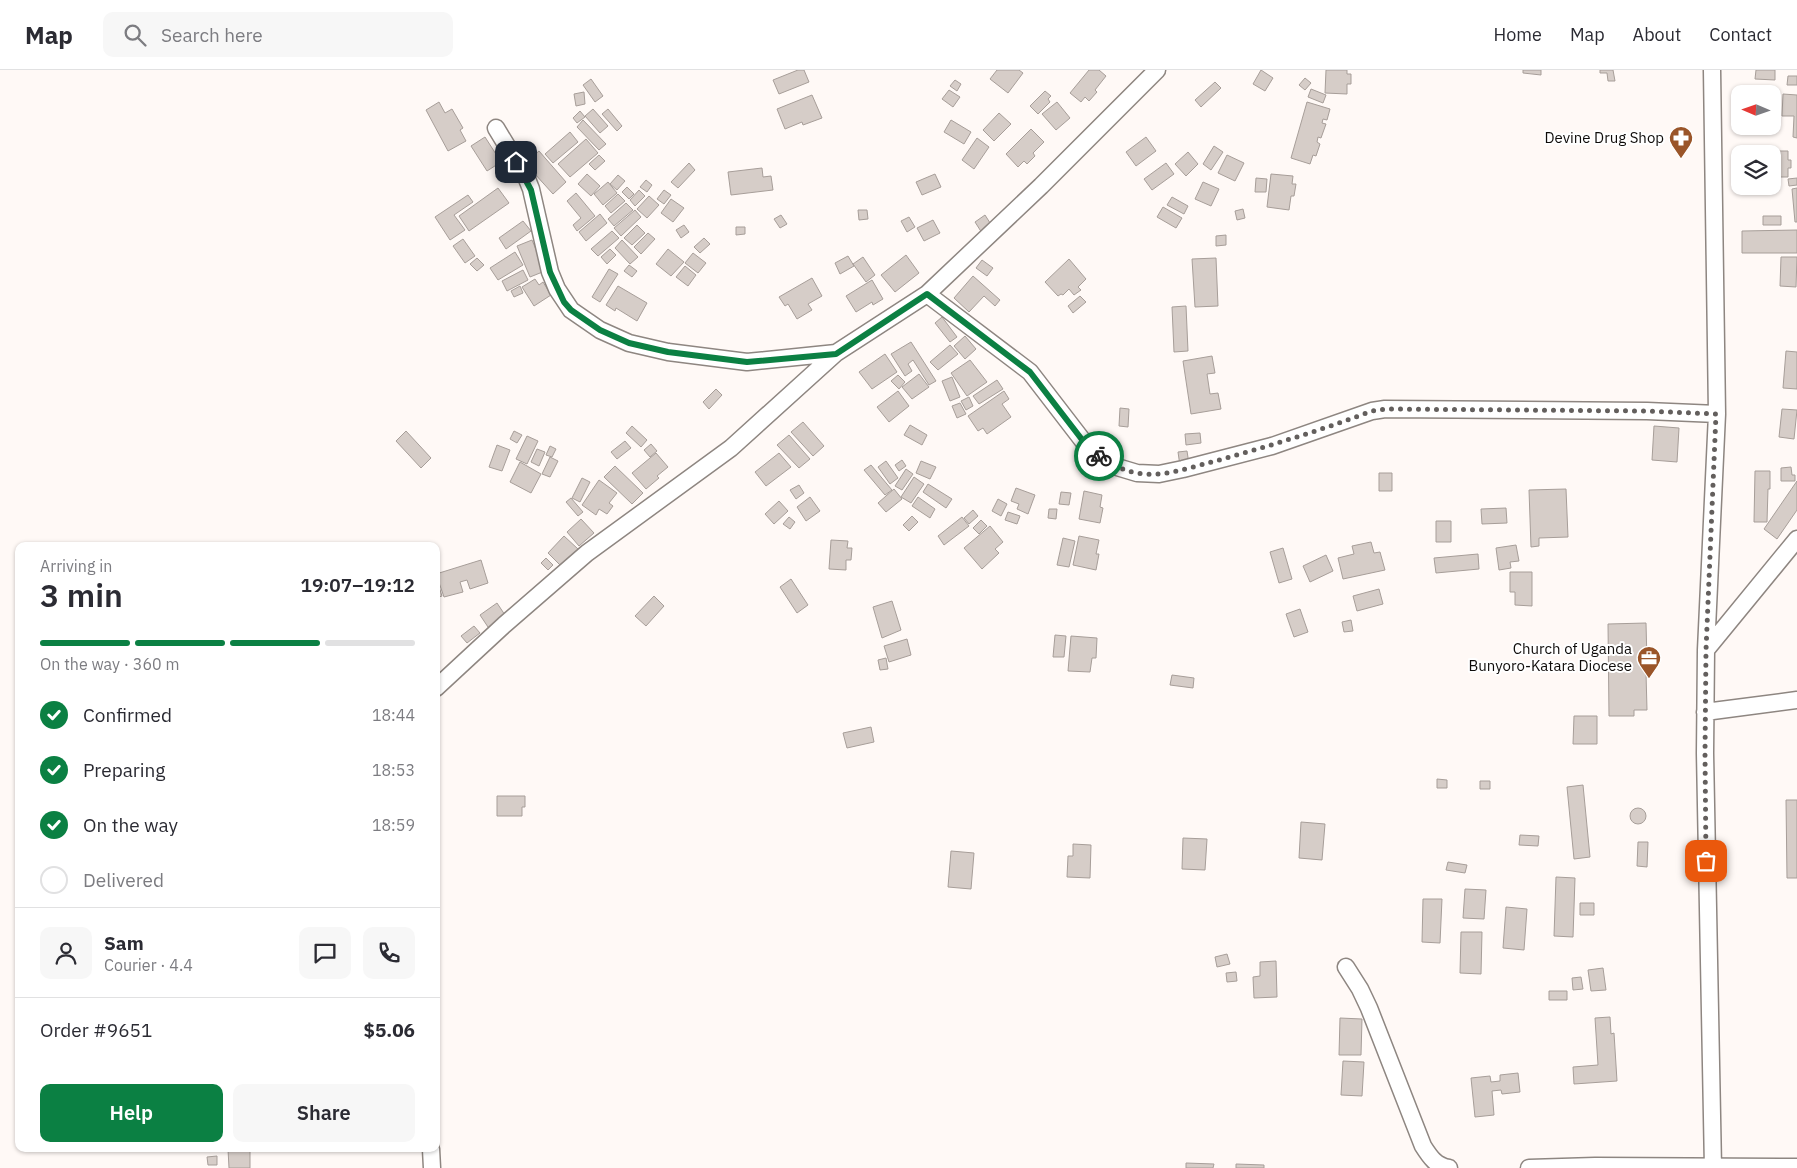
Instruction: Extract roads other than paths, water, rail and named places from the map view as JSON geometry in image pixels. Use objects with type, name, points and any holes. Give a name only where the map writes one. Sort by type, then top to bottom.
[{"type":"street","points":[[440,684],[504,625],[587,553],[730,448],[836,354],[927,294],[1041,186],[1157,70]]},
{"type":"street","points":[[1712,70],[1716,414],[1705,712],[1713,1167]]},
{"type":"street","points":[[496,128],[527,179],[550,272],[557,289],[571,310],[593,325],[629,343],[668,352],[719,359],[747,362],[836,354]]},
{"type":"street","points":[[927,294],[1030,372],[1090,450],[1117,467],[1137,473],[1159,474],[1183,469],[1272,446],[1372,411],[1386,409],[1647,411],[1716,414]]},
{"type":"street","points":[[1706,650],[1797,540]]},
{"type":"street","points":[[1705,712],[1797,700]]},
{"type":"street","points":[[1346,967],[1369,1008],[1423,1146],[1430,1158],[1441,1167],[1449,1168]]},
{"type":"street","points":[[432,1152],[432,1168]]},
{"type":"street","points":[[1529,1168],[1595,1166],[1797,1168]]},
{"type":"place","name":"Devine Drug Shop","points":[[1681,159]]},
{"type":"place","name":"Church of Uganda Bunyoro-Katara Diocese","points":[[1649,679]]}]
